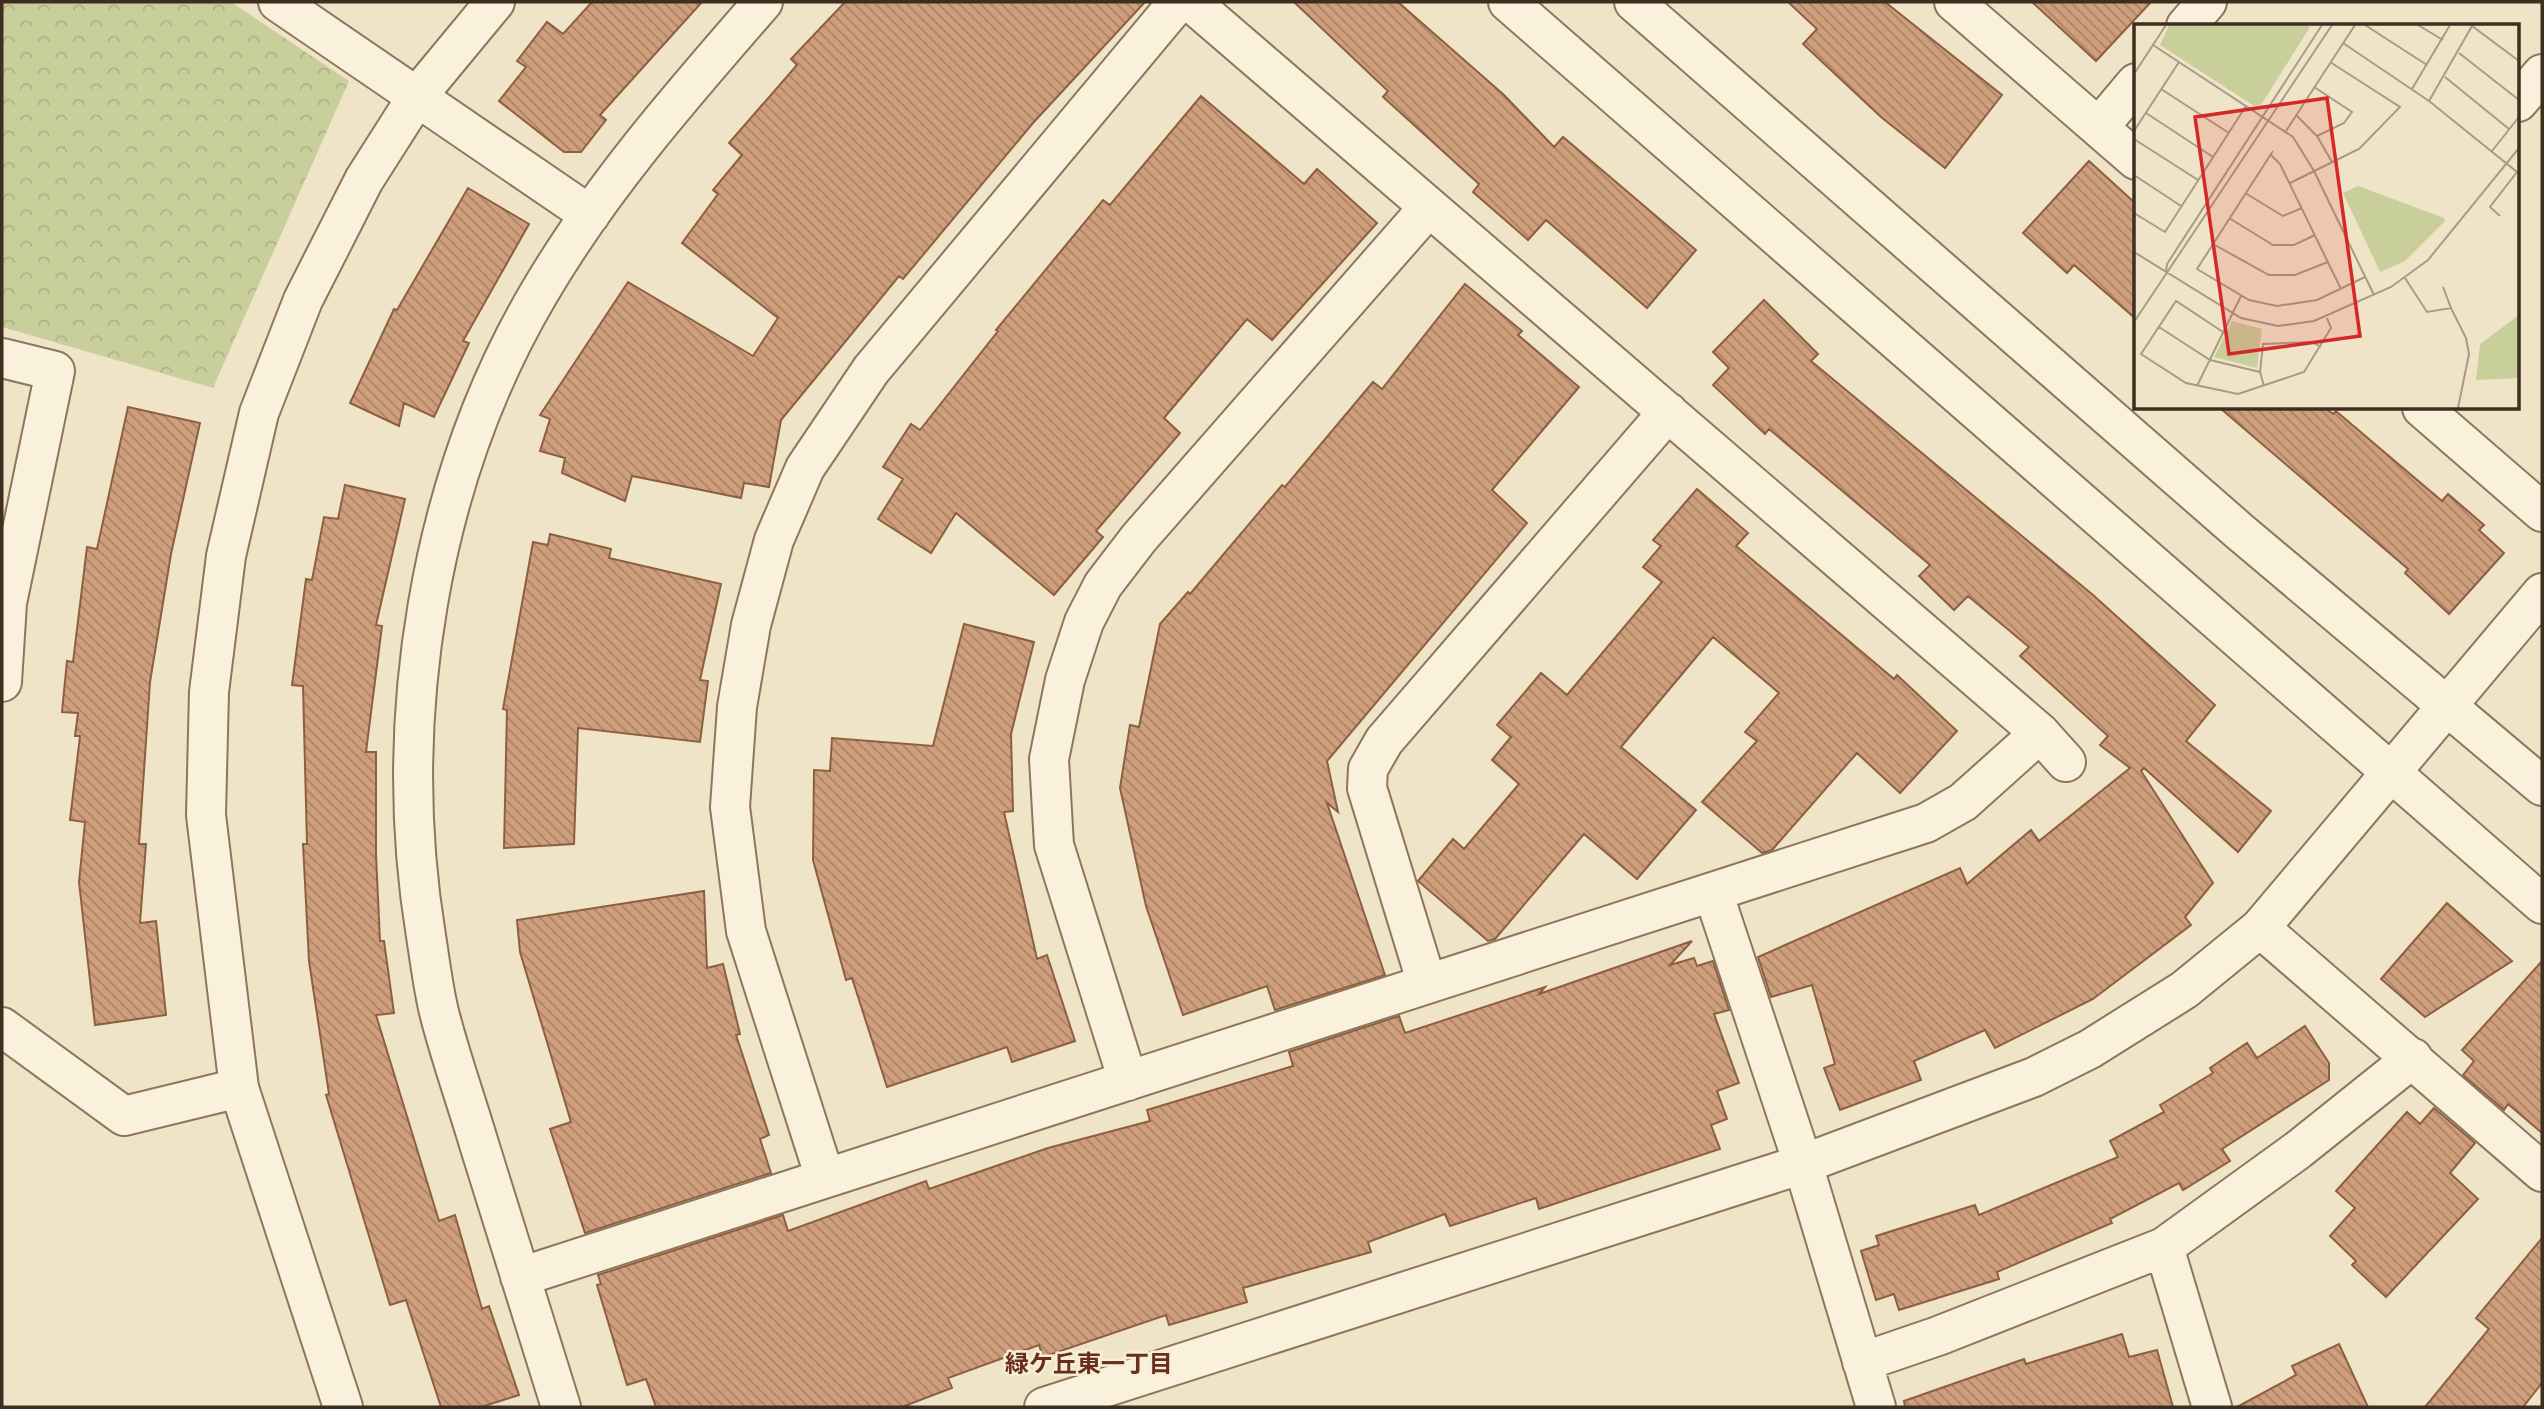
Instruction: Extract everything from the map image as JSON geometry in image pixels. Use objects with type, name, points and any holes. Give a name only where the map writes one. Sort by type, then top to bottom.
[{"type":"street","points":[[278,2],[418,95],[590,215]]},
{"type":"street","points":[[343,1407],[239,1088],[219,944],[206,816],[209,692],[226,556],[259,413],[303,300],[363,180],[418,95],[495,2]]},
{"type":"street","points":[[561,1407],[438,1009],[412,828],[412,743],[420,659],[433,580],[462,464],[497,371],[539,293],[590,215],[680,98],[763,2]]},
{"type":"street","points":[[825,1178],[747,932],[730,807],[737,707],[751,625],[774,540],[805,468],[871,370],[1178,2]]},
{"type":"street","points":[[1191,2],[2040,733],[2066,762]]},
{"type":"street","points":[[1508,2],[2542,904]]},
{"type":"street","points":[[1634,2],[2239,531],[2542,786]]},
{"type":"street","points":[[1954,2],[2134,158]]},
{"type":"street","points":[[2188,24],[2207,2]]},
{"type":"street","points":[[2520,100],[2542,74]]},
{"type":"street","points":[[2099,127],[2134,85]]},
{"type":"street","points":[[1128,1081],[1054,845],[1049,759],[1065,680],[1084,622],[1103,585],[1139,538],[1429,207]]},
{"type":"street","points":[[2,358],[55,371],[8,603],[2,682]]},
{"type":"street","points":[[2424,410],[2542,512]]},
{"type":"street","points":[[1427,984],[1367,788],[1368,769],[1384,741],[1668,412]]},
{"type":"street","points":[[1044,1407],[1803,1164],[2035,1077],[2090,1049],[2184,990],[2260,928],[2542,593]]},
{"type":"street","points":[[520,1277],[1926,823],[1964,802],[2040,733]]},
{"type":"street","points":[[1713,892],[1803,1164],[1876,1407]]},
{"type":"street","points":[[2260,928],[2542,1172]]},
{"type":"street","points":[[2,1027],[124,1116],[239,1088]]},
{"type":"street","points":[[1862,1362],[1938,1336],[2164,1247],[2298,1150],[2413,1058]]},
{"type":"street","points":[[2164,1247],[2212,1407]]},
{"type":"green space","points":[[2,2],[231,2],[349,81],[213,388],[2,327]]},
{"type":"building","points":[[592,2],[702,2],[600,115],[606,120],[581,152],[564,152],[499,101],[526,67],[517,61],[547,22],[563,34]]},
{"type":"building","points":[[845,2],[1145,2],[1033,123],[903,279],[899,276],[781,420],[769,487],[744,483],[741,498],[632,476],[625,501],[562,473],[565,458],[540,451],[550,419],[540,415],[628,282],[753,356],[778,318],[682,243],[718,194],[713,190],[742,155],[729,143],[797,65],[791,59]]},
{"type":"building","points":[[1294,2],[1398,2],[1504,95],[1554,147],[1563,137],[1696,250],[1647,308],[1546,220],[1528,240],[1473,192],[1479,184],[1383,97],[1388,91]]},
{"type":"building","points":[[1788,2],[1885,2],[2002,95],[1945,168],[1881,117],[1803,44],[1817,29]]},
{"type":"building","points":[[2032,2],[2151,2],[2096,61]]},
{"type":"building","points":[[1201,96],[1304,184],[1317,169],[1377,223],[1272,340],[1247,319],[1164,418],[1180,433],[1096,531],[1103,537],[1054,595],[956,513],[931,553],[878,519],[903,479],[883,467],[911,424],[920,430],[998,331],[996,330],[1103,200],[1110,205]]},
{"type":"building","points":[[2089,161],[2134,202],[2134,317],[2074,265],[2067,273],[2023,233]]},
{"type":"building","points":[[468,188],[529,224],[463,341],[469,343],[434,417],[404,403],[399,426],[350,403],[394,309],[397,310]]},
{"type":"building","points":[[1465,284],[1522,331],[1518,335],[1579,387],[1492,490],[1527,523],[1327,761],[1338,812],[1327,803],[1385,975],[1275,1010],[1267,986],[1183,1015],[1146,906],[1120,788],[1130,725],[1139,727],[1160,624],[1188,592],[1190,594],[1282,485],[1285,487],[1373,382],[1382,389]]},
{"type":"building","points":[[1764,300],[1818,354],[1811,361],[2093,595],[2215,705],[2186,741],[2271,811],[2238,852],[2144,768],[2141,771],[2213,883],[2185,917],[2191,925],[2093,999],[1995,1048],[1985,1030],[1914,1061],[1921,1080],[1840,1110],[1824,1068],[1835,1064],[1812,985],[1771,997],[1758,957],[1960,868],[1967,884],[2031,830],[2039,841],[2130,768],[2100,745],[2108,736],[2020,656],[2029,647],[1968,596],[1954,610],[1919,576],[1930,565],[1769,429],[1765,434],[1713,385],[1729,368],[1713,352]]},
{"type":"building","points":[[128,407],[200,423],[171,554],[150,682],[139,844],[146,844],[140,923],[156,921],[166,1015],[95,1025],[79,882],[85,822],[70,820],[80,736],[75,736],[78,713],[62,712],[67,661],[73,662],[87,547],[97,549]]},
{"type":"building","points":[[2222,410],[2328,410],[2333,414],[2336,411],[2442,501],[2448,494],[2484,525],[2479,530],[2504,553],[2449,614],[2405,573],[2408,569]]},
{"type":"building","points":[[345,485],[405,499],[376,625],[382,626],[366,752],[376,752],[376,855],[380,941],[384,941],[394,1013],[376,1015],[439,1221],[455,1215],[482,1309],[489,1306],[519,1395],[481,1407],[441,1407],[406,1300],[390,1305],[326,1095],[329,1094],[309,961],[303,844],[307,844],[303,686],[292,685],[306,579],[312,580],[324,517],[338,519]]},
{"type":"building","points":[[1697,489],[1748,533],[1736,546],[1894,679],[1897,675],[1957,731],[1900,793],[1857,753],[1772,850],[1762,853],[1702,802],[1757,741],[1745,732],[1779,693],[1713,637],[1621,747],[1696,810],[1637,879],[1584,834],[1495,939],[1488,941],[1418,881],[1453,839],[1464,849],[1519,784],[1492,760],[1511,737],[1497,725],[1541,673],[1567,695],[1662,582],[1643,567],[1661,546],[1653,540]]},
{"type":"building","points":[[550,534],[611,549],[609,558],[721,584],[700,680],[708,681],[700,742],[578,728],[574,844],[504,848],[507,710],[503,709],[533,542],[548,545]]},
{"type":"building","points":[[964,624],[1034,642],[1011,734],[1013,811],[1004,812],[1037,959],[1047,955],[1075,1041],[1012,1062],[1007,1047],[887,1087],[852,978],[846,980],[813,860],[814,770],[830,771],[832,738],[933,746]]},
{"type":"building","points":[[704,891],[707,968],[723,964],[740,1034],[736,1035],[769,1135],[760,1139],[771,1173],[585,1233],[550,1129],[571,1122],[520,952],[517,920]]},
{"type":"building","points":[[2447,903],[2512,961],[2425,1017],[2381,979]]},
{"type":"building","points":[[1692,941],[1670,965],[1694,958],[1697,966],[1713,961],[1729,1010],[1714,1014],[1739,1083],[1717,1091],[1727,1119],[1711,1125],[1720,1149],[1539,1209],[1536,1198],[1450,1226],[1445,1214],[1368,1242],[1371,1252],[1243,1288],[1247,1302],[1169,1325],[1166,1315],[1043,1357],[1039,1345],[948,1378],[952,1388],[902,1407],[656,1407],[646,1379],[627,1385],[597,1285],[601,1284],[598,1275],[783,1215],[788,1231],[926,1181],[929,1189],[1048,1148],[1150,1121],[1147,1110],[1293,1066],[1289,1052],[1399,1016],[1405,1033],[1545,987],[1539,994]]},
{"type":"building","points":[[2542,961],[2542,1133],[2508,1104],[2504,1110],[2463,1075],[2474,1061],[2462,1050]]},
{"type":"building","points":[[2305,1026],[2329,1063],[2329,1080],[2222,1149],[2230,1161],[2183,1190],[2179,1183],[2110,1219],[2112,1223],[1997,1272],[1999,1279],[1899,1310],[1894,1294],[1876,1300],[1861,1251],[1879,1245],[1876,1236],[1975,1205],[1979,1215],[2118,1157],[2110,1141],[2164,1112],[2160,1105],[2213,1073],[2210,1068],[2247,1043],[2257,1058]]},
{"type":"building","points":[[2434,1108],[2475,1143],[2450,1173],[2478,1199],[2386,1297],[2352,1265],[2356,1261],[2330,1236],[2355,1208],[2336,1191],[2407,1112],[2420,1124]]},
{"type":"building","points":[[2542,1238],[2542,1383],[2523,1407],[2425,1407],[2489,1329],[2476,1318]]},
{"type":"building","points":[[2122,1334],[2129,1357],[2157,1350],[2173,1407],[1905,1407],[1904,1401],[2024,1359],[2026,1364]]},
{"type":"building","points":[[2339,1344],[2368,1407],[2237,1407],[2296,1375],[2292,1366]]},
{"type":"district","name":"緑ケ丘東一丁目","points":[[1089,1363]]}]
